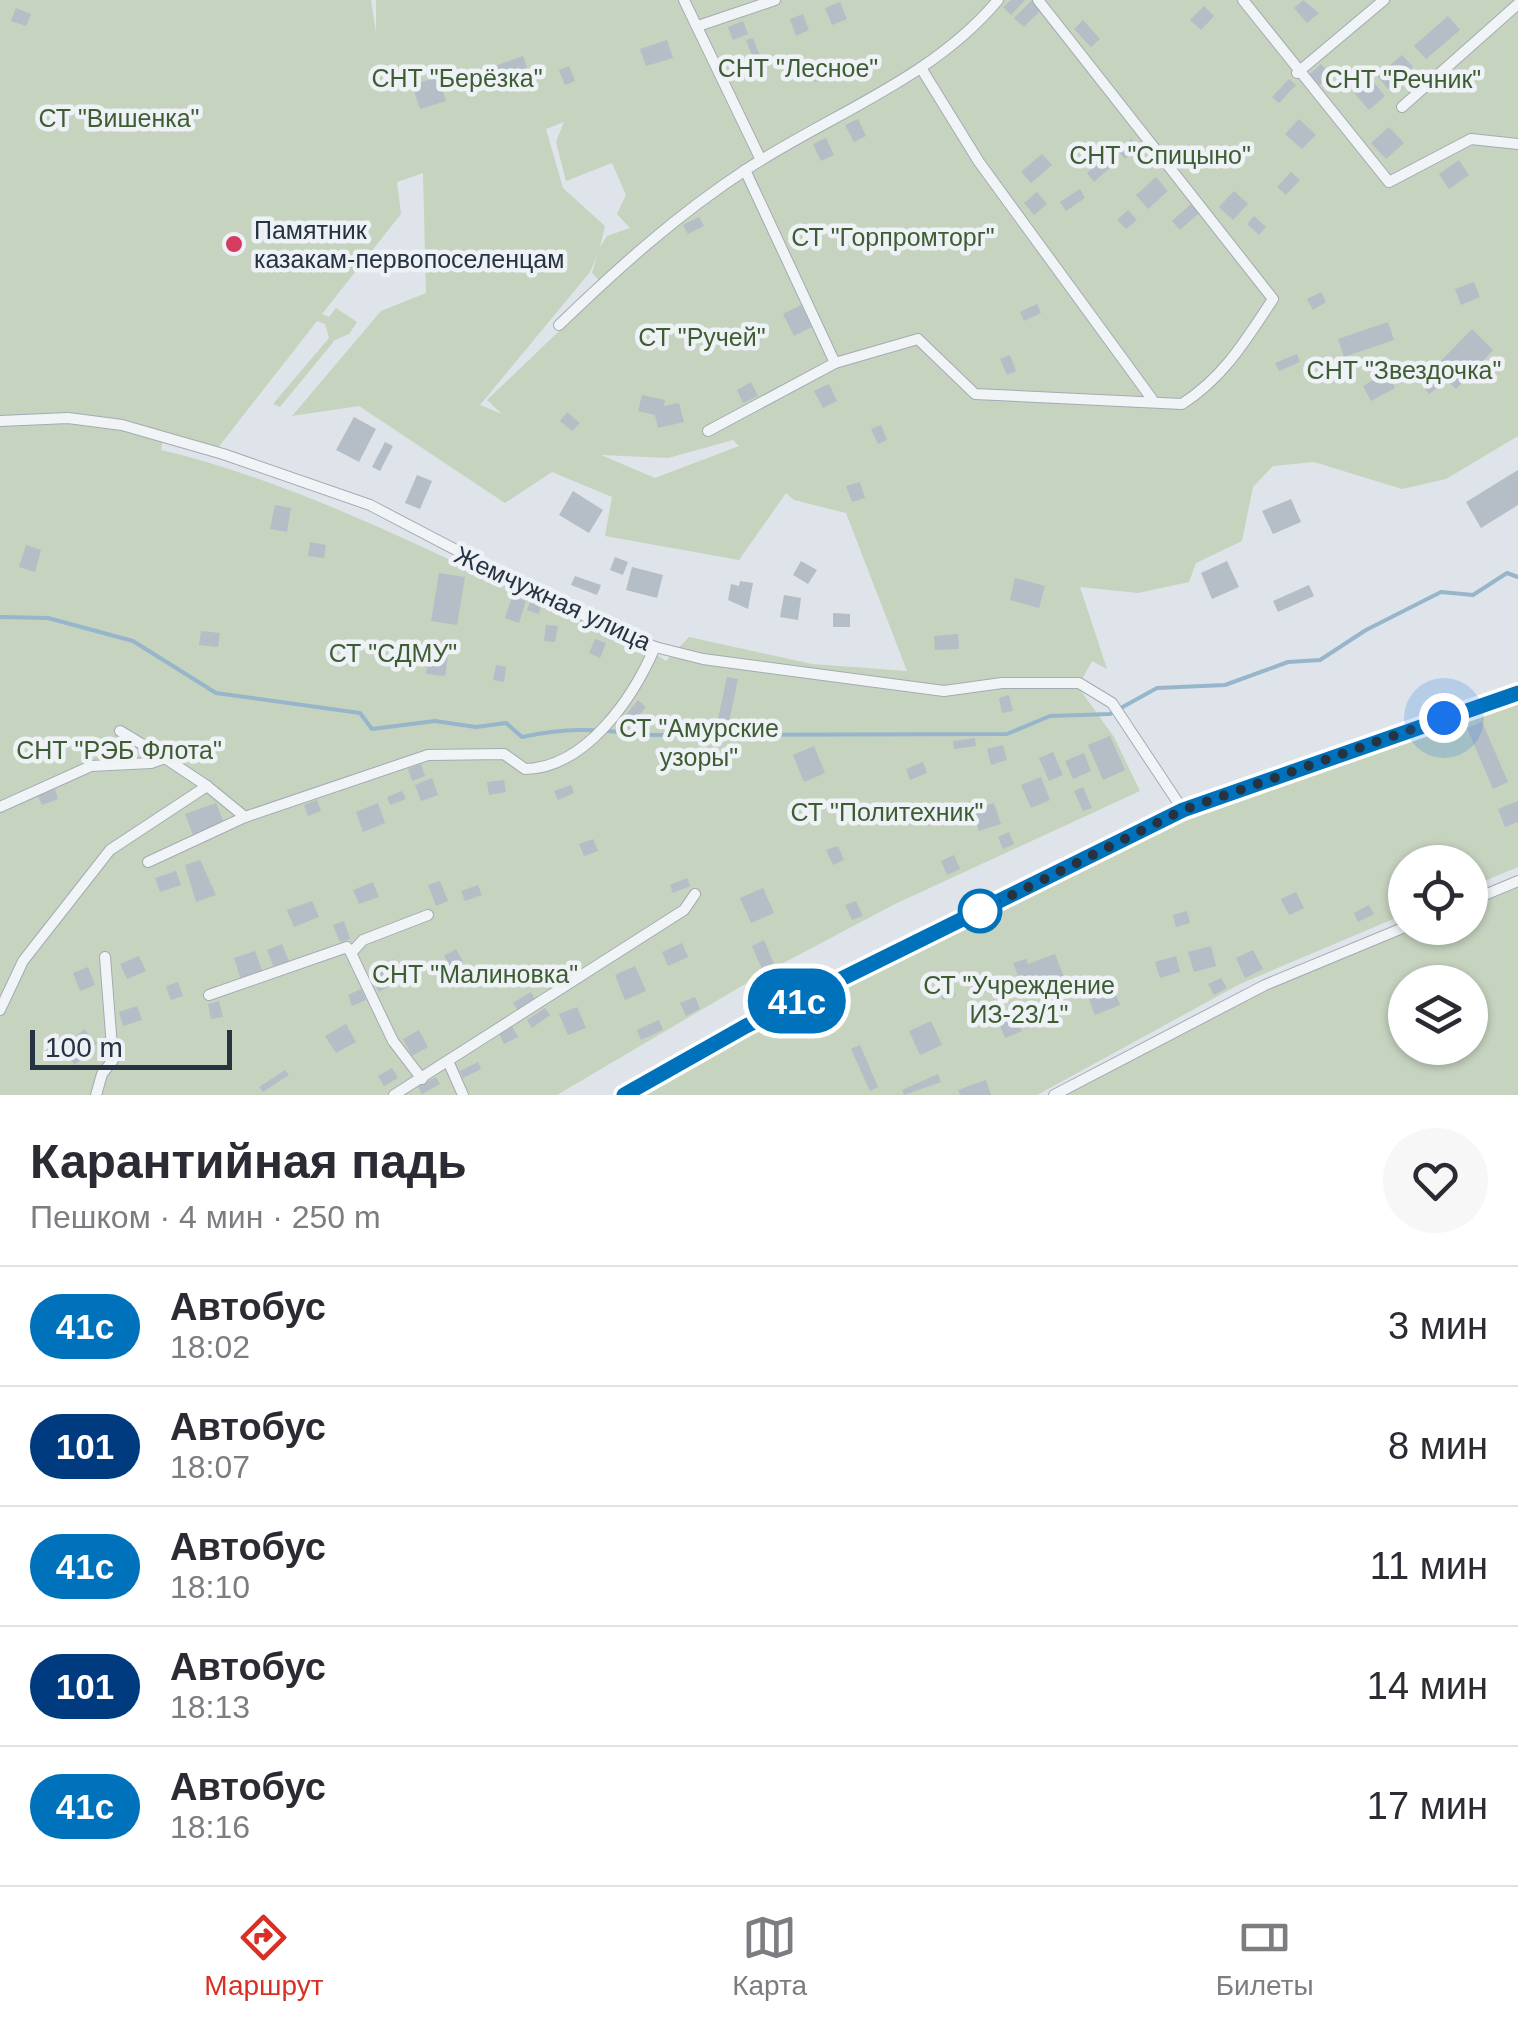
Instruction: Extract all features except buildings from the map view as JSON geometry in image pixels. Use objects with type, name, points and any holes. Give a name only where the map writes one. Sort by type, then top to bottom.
[{"type":"street","points":[[684,0],[761,160]]},
{"type":"street","points":[[698,26],[774,0]]},
{"type":"street","points":[[559,325],[638,248],[745,170],[921,68],[976,26],[998,0]]},
{"type":"street","points":[[708,430],[835,362],[918,338],[975,394],[1152,399],[1182,404],[1210,386],[1274,299],[1038,0]]},
{"type":"street","points":[[1243,0],[1297,73],[1389,182],[1470,139],[1518,144]]},
{"type":"street","points":[[1297,73],[1384,0]]},
{"type":"street","points":[[1402,107],[1518,4]]},
{"type":"street","points":[[921,68],[979,162],[1152,399]]},
{"type":"street","points":[[745,170],[835,362]]},
{"type":"street","name":"Жемчужная улица","points":[[0,421],[68,418],[104,423],[223,454],[370,505],[489,570],[656,647],[720,662],[944,691],[1002,683],[1078,683],[1112,703],[1183,810]]},
{"type":"street","points":[[148,862],[245,817],[428,755],[504,754],[525,768],[561,763],[608,721],[642,679],[656,647]]},
{"type":"street","points":[[624,1095],[746,1026],[1183,810],[1518,692]]},
{"type":"street","points":[[120,731],[207,786],[245,817]]},
{"type":"street","points":[[0,807],[91,766],[152,763],[166,758]]},
{"type":"street","points":[[0,1010],[23,962],[110,850],[207,786]]},
{"type":"street","points":[[1488,894],[1518,881]]},
{"type":"street","points":[[394,1095],[684,910],[696,894]]},
{"type":"street","points":[[352,953],[363,940],[428,915]]},
{"type":"street","points":[[1054,1095],[1264,984],[1388,934]]},
{"type":"street","points":[[210,995],[346,947],[393,1041],[422,1078]]},
{"type":"street","points":[[96,1095],[102,1074],[113,1060],[105,957]]},
{"type":"street","points":[[448,1061],[463,1095]]},
{"type":"green space","points":[[0,0],[371,0],[376,33],[376,0],[1518,0],[1518,436],[1446,479],[1402,489],[1314,462],[1273,466],[1253,487],[1242,541],[1196,563],[1189,582],[1138,593],[1080,587],[1107,669],[1092,661],[1078,687],[1114,737],[1140,791],[895,904],[757,977],[557,1095],[0,1095]],"holes":[[[564,122],[556,142],[566,181],[612,163],[626,195],[617,214],[630,228],[607,236],[600,247],[605,226],[563,188],[546,129]],[[423,173],[426,293],[381,311],[292,416],[359,406],[505,503],[552,472],[612,497],[605,536],[739,560],[786,493],[794,500],[846,513],[907,671],[812,664],[689,637],[666,661],[645,647],[347,513],[225,468],[161,450],[164,433],[217,449],[317,321],[325,324],[329,338],[273,404],[280,407],[335,340],[349,334],[357,322],[336,308],[329,317],[322,314],[401,214],[397,182]],[[597,256],[592,273],[605,287],[487,400],[502,414],[480,405],[590,272]],[[733,440],[739,446],[655,478],[601,455],[668,458]]]},
{"type":"green space","name":"СТ \"Учреждение ИЗ-23/1\"","points":[[1518,702],[1518,867],[1488,880],[1488,845],[1388,845],[1388,921],[1240,984],[1037,1095],[640,1095],[735,1039],[1172,825],[1342,760]]},
{"type":"green space","points":[[1518,884],[1518,1095],[1064,1095],[1298,973],[1388,935],[1388,945],[1488,945],[1488,895]]},
{"type":"waterway","points":[[0,617],[48,618],[133,641],[216,693],[360,713],[372,729],[435,721],[476,727],[506,723],[522,737],[580,730],[639,735],[1007,734],[1050,716],[1110,714],[1157,688],[1225,685],[1288,662],[1320,660],[1366,630],[1441,592],[1473,595],[1507,573],[1518,577]]},
{"type":"bus line","name":"41с","points":[[624,1095],[746,1026],[1183,810],[1518,693]]},
{"type":"place","name":"Памятник казакам-первопоселенцам","points":[[234,244]]},
{"type":"route","points":[[980,911],[1183,810],[1444,718]]},
{"type":"park label","name":"СНТ \"Лесное\"","points":[[798,68]]},
{"type":"park label","name":"СНТ \"Берёзка\"","points":[[457,78]]},
{"type":"park label","name":"СНТ \"Речник\"","points":[[1403,79]]},
{"type":"park label","name":"СТ \"Вишенка\"","points":[[119,118]]},
{"type":"park label","name":"СНТ \"Спицыно\"","points":[[1160,155]]},
{"type":"park label","name":"СТ \"Горпромторг\"","points":[[893,237]]},
{"type":"park label","name":"СТ \"Ручей\"","points":[[702,337]]},
{"type":"park label","name":"СНТ \"Звездочка\"","points":[[1404,370]]},
{"type":"park label","name":"СТ \"СДМУ\"","points":[[393,653]]},
{"type":"park label","name":"СТ \"Амурские узоры\"","points":[[699,742]]},
{"type":"park label","name":"СНТ \"РЭБ Флота\"","points":[[119,750]]},
{"type":"park label","name":"СТ \"Политехник\"","points":[[887,812]]},
{"type":"park label","name":"СНТ \"Малиновка\"","points":[[475,974]]}]
